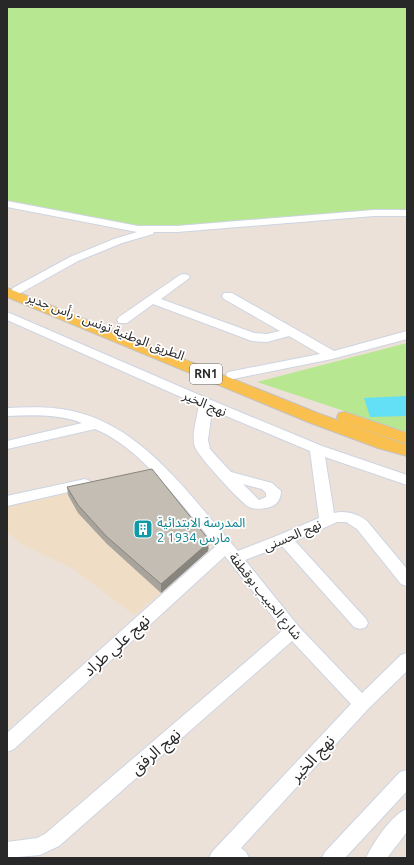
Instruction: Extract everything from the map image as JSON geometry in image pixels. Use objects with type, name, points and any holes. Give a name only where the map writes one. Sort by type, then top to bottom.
[{"type":"main road","name":"الطريق الوطنية تونس - رأس جدير","points":[[10,290],[326,411],[407,439]]},
{"type":"main road","name":"الطريق الوطنية تونس - رأس جدير","points":[[10,290],[314,418],[407,451]]},
{"type":"street","points":[[7,204],[138,229],[154,230],[196,228],[389,212],[407,213]]},
{"type":"street","points":[[10,290],[74,259],[118,241],[154,230]]},
{"type":"street","points":[[123,320],[184,277]]},
{"type":"street","points":[[228,296],[332,355]]},
{"type":"street","points":[[152,300],[252,337],[268,338],[290,332]]},
{"type":"street","name":"نهج الخير","points":[[7,316],[317,450],[407,480]]},
{"type":"street","points":[[233,375],[332,355],[407,335]]},
{"type":"street","points":[[206,403],[202,446],[205,452],[228,476]]},
{"type":"street","name":"شارع الحبيب بوقطفة","points":[[7,412],[51,411],[77,416],[97,424],[127,442],[160,470],[230,552],[293,631],[362,704]]},
{"type":"street","points":[[7,445],[97,424]]},
{"type":"street","name":"نهج الحسنى","points":[[230,552],[285,539],[327,520],[317,450]]},
{"type":"street","points":[[145,473],[160,470]]},
{"type":"street","points":[[7,501],[100,481]]},
{"type":"street","points":[[327,520],[341,516],[356,520],[362,525],[407,580]]},
{"type":"street","points":[[285,539],[360,622]]},
{"type":"street","name":"نهج علي طراد","points":[[7,744],[230,552]]},
{"type":"street","name":"نهج الرفق","points":[[7,851],[40,846],[52,840],[293,631]]},
{"type":"street","name":"نهج الخير","points":[[228,855],[362,704],[407,660]]},
{"type":"street","points":[[332,858],[407,778]]},
{"type":"street","points":[[376,858],[382,848],[407,817]]},
{"type":"shaded area","points":[[66,491],[78,513],[107,544],[161,593],[134,615],[75,570],[22,544],[7,532],[7,506]]},
{"type":"green space","points":[[7,7],[407,7],[407,213],[162,233],[143,232],[7,205]]},
{"type":"green space","points":[[407,343],[407,432],[257,382]]},
{"type":"water","points":[[407,396],[407,416],[370,417],[364,398]]},
{"type":"building","name":"المدرسة الابتدائية 2 مارس 1934","points":[[152,469],[209,540],[208,543],[161,584],[106,536],[78,505],[67,487]]},
{"type":"place","name":"المدرسة الابتدائية 2 مارس 1934","points":[[143,529]]}]
